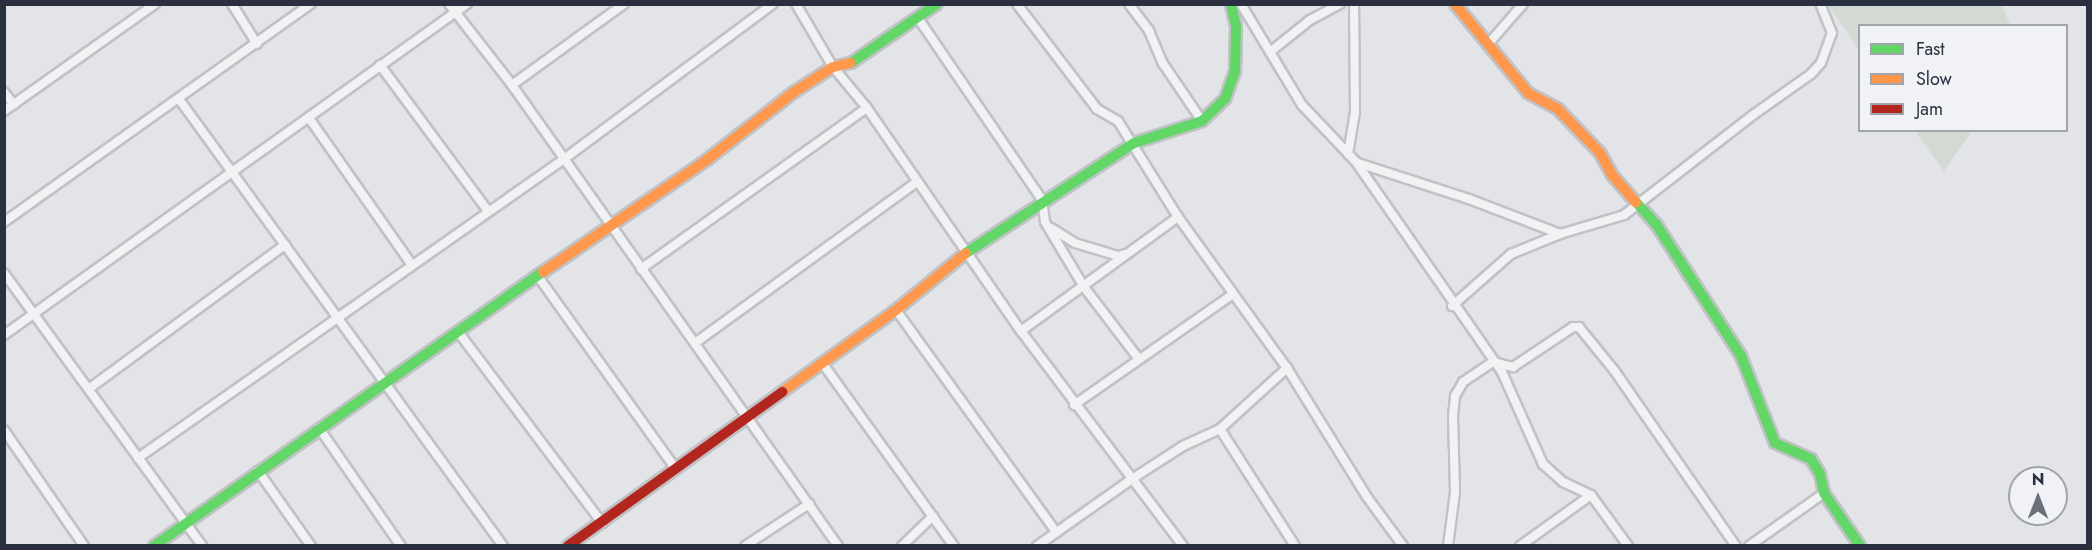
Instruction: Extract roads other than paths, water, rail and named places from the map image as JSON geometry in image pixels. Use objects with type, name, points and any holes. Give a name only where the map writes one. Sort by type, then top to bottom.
[{"type":"street","points":[[4,111],[154,4]]},
{"type":"street","points":[[232,4],[257,44]]},
{"type":"street","points":[[4,222],[311,4]]},
{"type":"street","points":[[448,4],[512,86],[608,225],[749,418],[838,546]]},
{"type":"street","points":[[4,335],[467,4]]},
{"type":"street","points":[[512,86],[624,4]]},
{"type":"street","points":[[138,458],[564,159],[773,4]]},
{"type":"street","points":[[796,4],[833,67],[867,108],[1074,405],[1183,546]]},
{"type":"street","points":[[154,546],[319,428],[459,333],[608,225],[708,159],[794,92],[833,67],[853,63],[937,4]]},
{"type":"street","points":[[1017,4],[1097,109],[1118,121],[1134,143],[1178,217],[1287,368],[1368,497],[1404,546]]},
{"type":"street","points":[[1129,4],[1149,31],[1162,62],[1202,121]]},
{"type":"street","points":[[568,546],[823,364],[896,310],[966,253],[1042,200],[1134,143],[1202,121],[1225,99],[1235,71],[1236,26],[1231,4]]},
{"type":"street","points":[[1241,4],[1302,105],[1356,162],[1452,306],[1493,362],[1517,400],[1544,464],[1563,482],[1591,495],[1628,546]]},
{"type":"street","points":[[1270,52],[1310,20],[1340,4]]},
{"type":"street","points":[[1348,154],[1355,112],[1354,4]]},
{"type":"street","points":[[1455,4],[1490,42],[1528,93],[1558,109],[1600,153],[1613,176],[1656,224],[1722,323],[1754,385],[1766,429],[1775,443],[1811,459],[1820,474],[1824,494],[1860,546]]},
{"type":"street","points":[[1490,42],[1523,4]]},
{"type":"street","points":[[1452,306],[1511,254],[1560,234],[1624,215],[1637,202],[1811,74],[1821,63],[1832,33],[1820,4]]},
{"type":"street","points":[[918,18],[1042,200],[1050,227],[1084,287],[1138,357]]},
{"type":"street","points":[[380,65],[488,211]]},
{"type":"street","points":[[4,92],[14,105]]},
{"type":"street","points":[[179,99],[234,171],[384,384],[503,546]]},
{"type":"street","points":[[640,269],[867,108]]},
{"type":"street","points":[[309,118],[412,265]]},
{"type":"street","points":[[1356,162],[1469,199],[1560,234]]},
{"type":"street","points":[[695,344],[917,182]]},
{"type":"street","points":[[1022,331],[1178,217]]},
{"type":"street","points":[[1050,227],[1075,243],[1118,256],[1128,253]]},
{"type":"street","points":[[90,388],[285,245]]},
{"type":"street","points":[[4,273],[33,315],[90,388],[202,546]]},
{"type":"street","points":[[537,275],[676,469]]},
{"type":"street","points":[[1074,405],[1138,357],[1233,294]]},
{"type":"street","points":[[896,310],[1056,532]]},
{"type":"street","points":[[1448,546],[1455,492],[1455,396],[1463,382],[1493,362],[1513,367],[1573,327],[1579,327],[1614,370],[1736,546]]},
{"type":"street","points":[[459,333],[602,523]]},
{"type":"street","points":[[823,364],[954,546]]},
{"type":"street","points":[[1037,546],[1132,478],[1184,446],[1220,429],[1287,368]]},
{"type":"street","points":[[319,428],[401,546]]},
{"type":"street","points":[[1220,429],[1295,546]]},
{"type":"street","points":[[4,430],[84,546]]},
{"type":"street","points":[[258,471],[311,546]]},
{"type":"street","points":[[1749,546],[1824,494]]},
{"type":"street","points":[[1522,545],[1591,495]]},
{"type":"street","points":[[745,546],[809,504]]},
{"type":"street","points":[[902,546],[933,516]]}]
